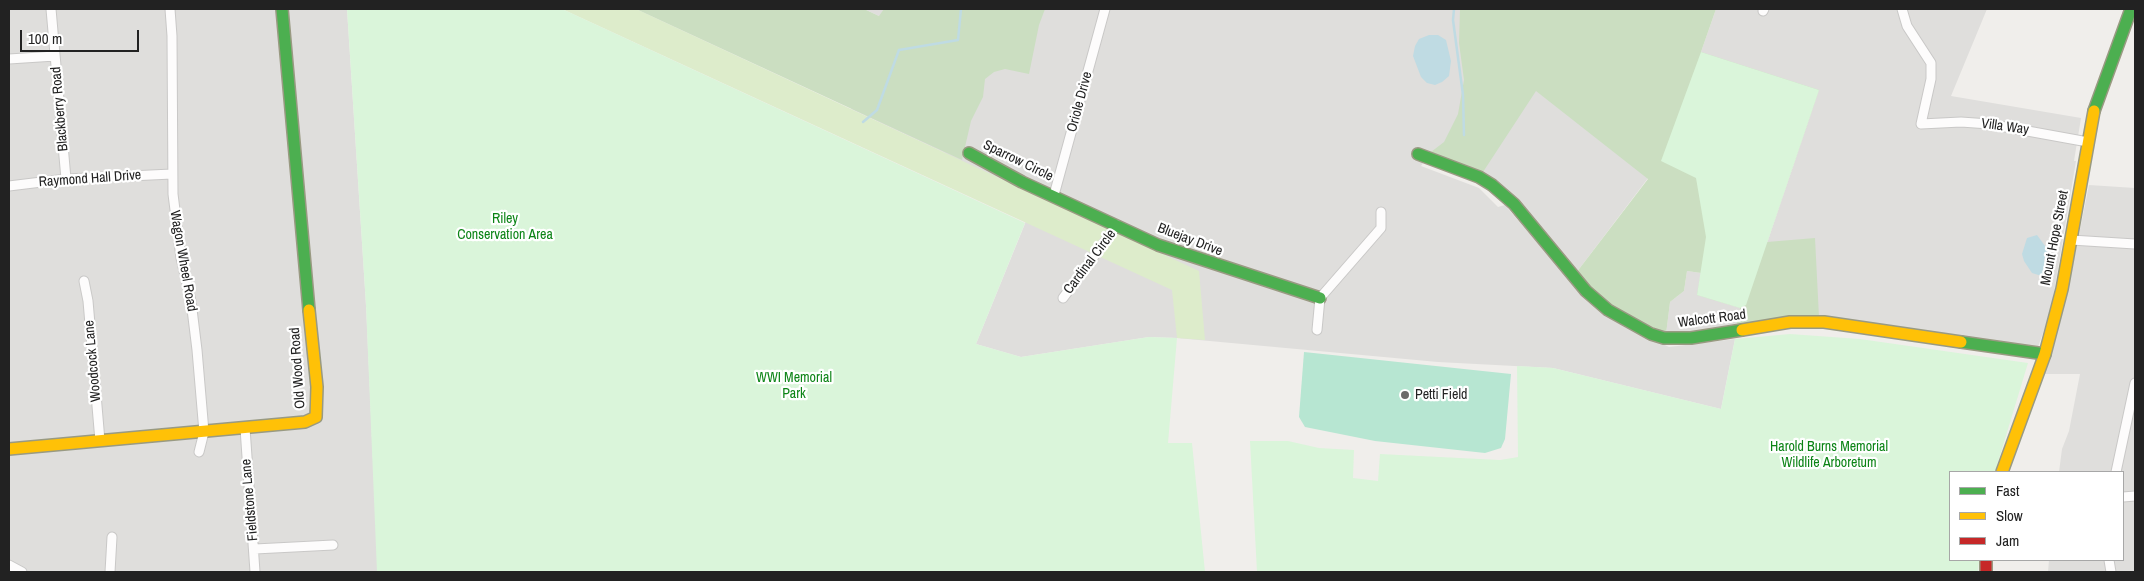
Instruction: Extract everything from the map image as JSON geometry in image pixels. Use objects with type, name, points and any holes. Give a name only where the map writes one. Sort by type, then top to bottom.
[{"type":"street","name":"Blackberry Road","points":[[51,9],[66,179]]},
{"type":"street","name":"Wagon Wheel Road","points":[[170,9],[172,36],[172,174],[181,258],[191,301],[204,432],[199,452]]},
{"type":"street","name":"Old Wood Road","points":[[9,449],[305,422],[316,417],[318,407],[299,222],[282,9]]},
{"type":"street","name":"Oriole Drive","points":[[1054,195],[1105,9]]},
{"type":"street","name":"Villa Way","points":[[1902,9],[1907,26],[1923,48],[1930,63],[1931,80],[1921,124],[1982,124],[2088,142]]},
{"type":"street","name":"Mount Hope Street","points":[[2002,471],[2045,354],[2062,290],[2088,142],[2100,88],[2131,9]]},
{"type":"street","points":[[9,60],[55,56]]},
{"type":"street","name":"Sparrow Circle","points":[[969,153],[1022,182],[1054,195]]},
{"type":"street","name":"Walcott Road","points":[[1418,154],[1479,177],[1492,185],[1514,204],[1586,291],[1624,320],[1657,336],[1691,338],[1790,322],[1824,322],[2045,354]]},
{"type":"street","name":"Raymond Hall Drive","points":[[9,186],[66,179],[172,174]]},
{"type":"street","name":"Bluejay Drive","points":[[1054,195],[1158,245],[1223,268],[1320,298]]},
{"type":"street","points":[[1316,330],[1320,298],[1380,228],[1381,212]]},
{"type":"street","name":"Cardinal Circle","points":[[1063,298],[1117,225]]},
{"type":"street","points":[[2071,240],[2135,244]]},
{"type":"street","name":"Woodcock Lane","points":[[84,281],[88,301],[100,441]]},
{"type":"street","points":[[2116,471],[2135,383]]},
{"type":"street","name":"Fieldstone Lane","points":[[245,428],[255,549],[255,572]]},
{"type":"street","points":[[110,572],[112,537]]},
{"type":"street","points":[[255,549],[333,544]]},
{"type":"street","points":[[9,565],[22,572]]},
{"type":"shaded area","points":[[9,9],[347,9],[366,305],[378,572],[9,572]]},
{"type":"shaded area","points":[[864,9],[1647,9],[1701,52],[1716,9],[1987,9],[1951,96],[2081,118],[2074,161],[2076,161],[2051,310],[2038,347],[1819,317],[1767,243],[1819,90],[1661,161],[1576,273],[1483,172],[1431,152],[1421,166],[1479,188],[1498,207],[1505,205],[1588,302],[1619,323],[1669,347],[1735,339],[1721,409],[1553,368],[1438,362],[1177,338],[1149,337],[1021,357],[976,344],[1033,204],[943,152],[851,109],[879,16]]},
{"type":"shaded area","points":[[2089,185],[2135,188],[2135,572],[2048,572],[2049,561],[2124,561],[2124,471],[2059,471],[2062,449],[2069,431],[2080,374],[2043,374],[2066,299]]},
{"type":"shaded area","points":[[1687,271],[1701,273],[1698,295],[1740,308],[1736,328],[1666,334],[1670,302],[1684,291]]},
{"type":"green space","name":"WWI Memorial Park","points":[[347,9],[562,9],[1025,223],[976,344],[1021,357],[1149,337],[1177,338],[1168,443],[1192,443],[1205,572],[377,572],[366,305]]},
{"type":"green space","points":[[562,9],[636,9],[1199,271],[1205,340],[1177,338],[1172,290]]},
{"type":"green space","points":[[636,9],[864,9],[879,16],[884,9],[1045,9],[1039,25],[1029,74],[1005,69],[994,72],[985,79],[983,97],[971,121],[962,160]]},
{"type":"green space","points":[[1460,9],[1716,9],[1701,52],[1819,90],[1767,242],[1815,238],[1819,317],[1736,328],[1740,308],[1697,295],[1701,273],[1687,271],[1684,291],[1670,302],[1666,334],[1614,309],[1576,273],[1648,179],[1536,91],[1483,172],[1431,152],[1444,142],[1458,114],[1464,80],[1459,43]]},
{"type":"green space","points":[[1701,52],[1819,90],[1746,305],[1740,308],[1697,295],[1706,237],[1696,178],[1661,161]]},
{"type":"green space","name":"Harold Burns Memorial Wildlife Arboretum","points":[[1790,334],[1860,339],[2028,363],[1995,471],[1949,471],[1949,561],[1979,561],[1978,572],[1257,572],[1250,441],[1288,441],[1319,448],[1354,450],[1353,478],[1378,481],[1380,454],[1500,460],[1518,457],[1517,366],[1553,368],[1721,409],[1735,339]]},
{"type":"green space","name":"Petti Field","points":[[1304,352],[1511,374],[1505,439],[1501,448],[1485,453],[1375,441],[1305,427],[1299,417]]},
{"type":"water","points":[[1429,35],[1438,35],[1446,40],[1451,61],[1449,76],[1435,85],[1427,83],[1421,77],[1413,56],[1419,39]]},
{"type":"water","points":[[2037,235],[2048,250],[2044,260],[2048,267],[2048,274],[2045,277],[2032,273],[2022,254],[2027,238]]},
{"type":"waterway","points":[[863,122],[877,110],[899,50],[958,40],[961,9]]},
{"type":"waterway","points":[[1454,9],[1453,20],[1463,95],[1464,135]]},
{"type":"traffic: fast","points":[[282,9],[309,310]]},
{"type":"traffic: fast","points":[[2094,111],[2131,9]]},
{"type":"traffic: fast","points":[[969,153],[1022,182],[1158,245],[1320,298]]},
{"type":"traffic: fast","points":[[1418,154],[1479,177],[1492,185],[1514,204],[1586,291],[1608,310],[1651,334],[1664,338],[1691,338],[1742,330]]},
{"type":"traffic: fast","points":[[1961,342],[2045,354]]},
{"type":"traffic: slow","points":[[2002,471],[2045,354],[2062,289],[2094,111]]},
{"type":"traffic: slow","points":[[9,449],[305,422],[316,417],[317,387],[309,310]]},
{"type":"traffic: slow","points":[[1742,330],[1790,322],[1824,322],[1961,342]]},
{"type":"traffic: jam","points":[[1986,561],[1986,572]]},
{"type":"place","name":"Petti Field","points":[[1405,395]]},
{"type":"park label","name":"Riley Conservation Area","points":[[505,227]]}]
